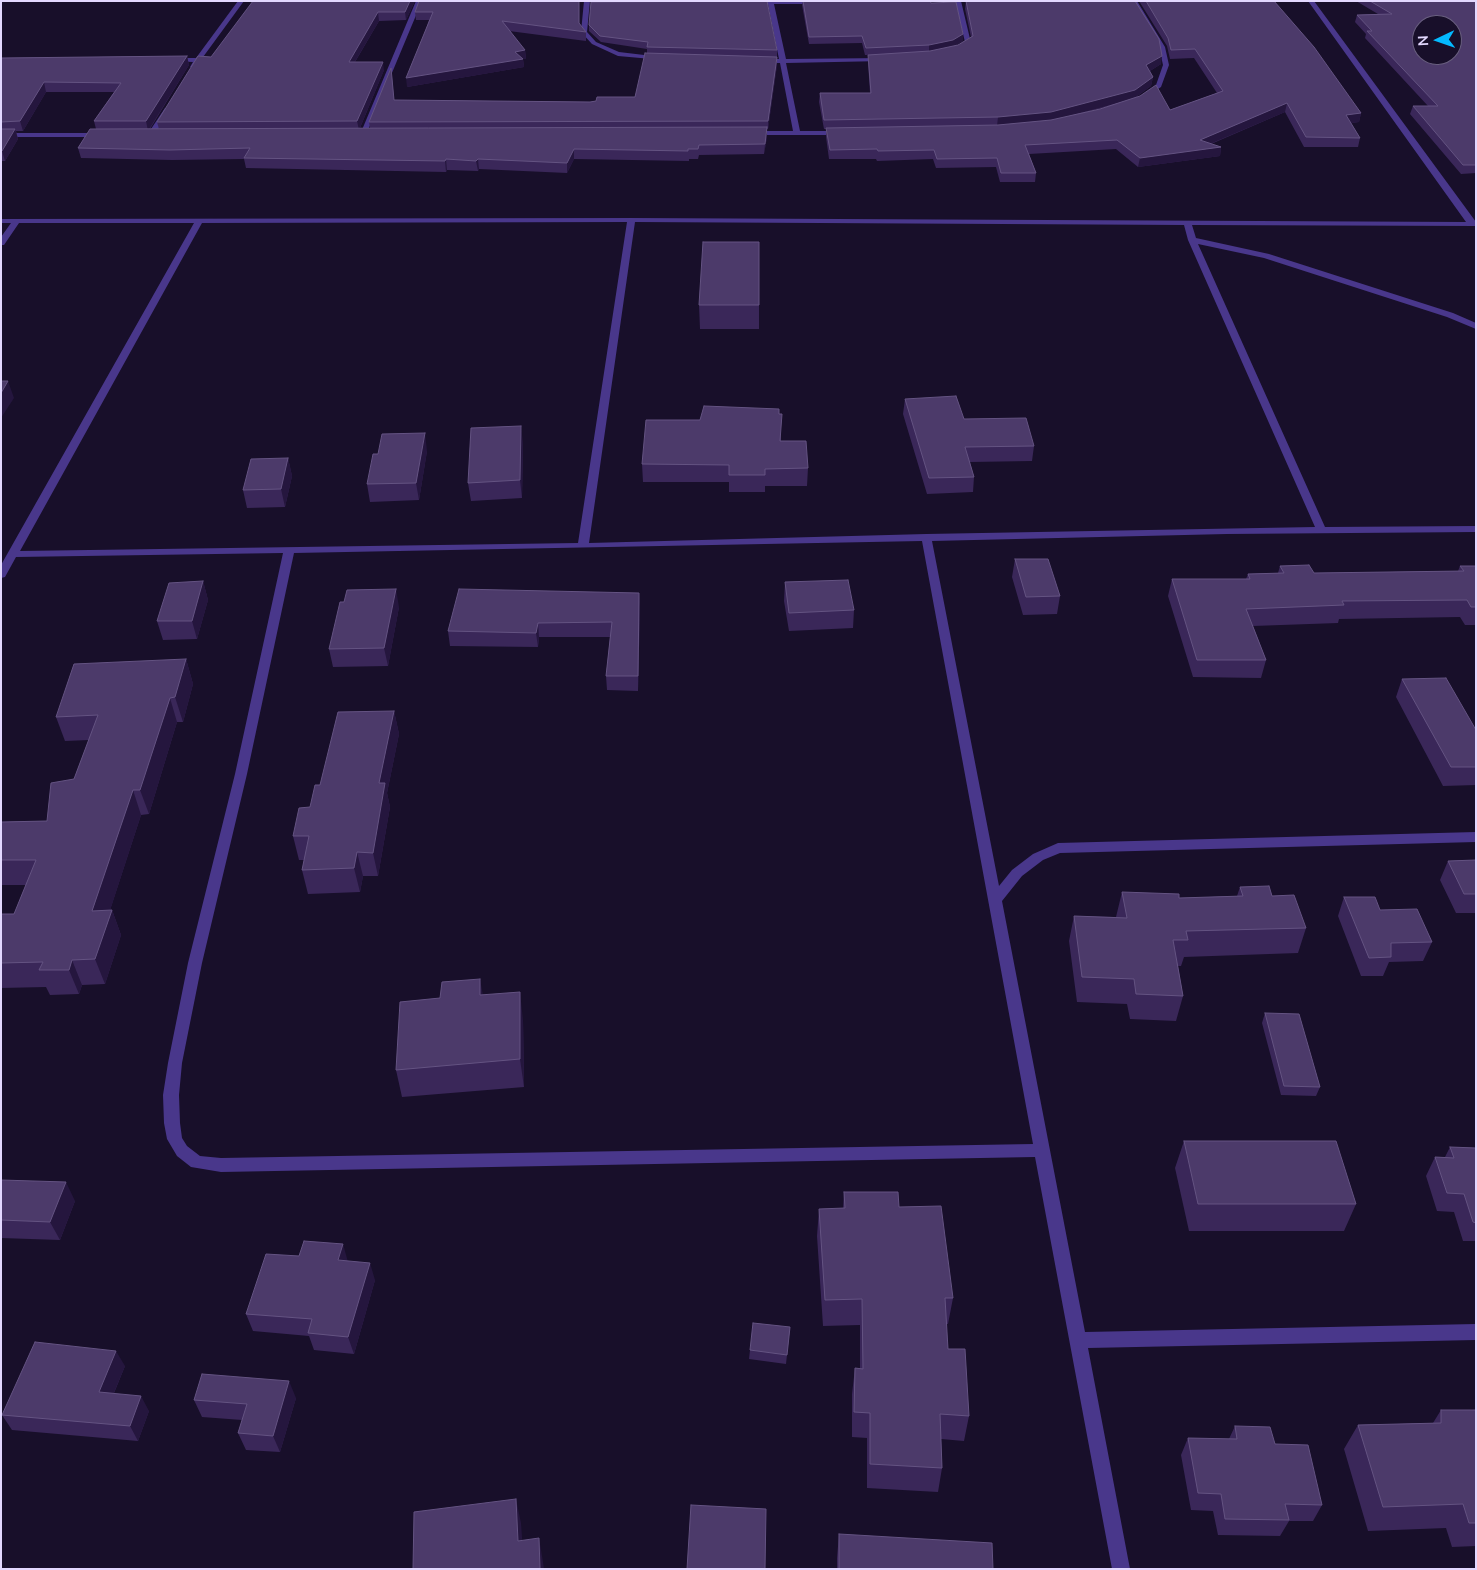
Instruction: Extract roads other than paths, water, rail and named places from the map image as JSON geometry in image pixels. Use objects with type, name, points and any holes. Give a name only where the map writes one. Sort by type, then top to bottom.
[{"type":"street","points":[[187,77],[241,1]]},
{"type":"street","points":[[362,134],[419,1]]},
{"type":"street","points":[[948,54],[968,43],[958,1]]},
{"type":"street","points":[[1134,1],[1162,47],[1166,65],[1159,86],[1136,102]]},
{"type":"street","points":[[1312,1],[1474,224]]},
{"type":"street","points":[[597,3],[587,2],[584,32],[594,44],[608,51],[628,56],[667,60]]},
{"type":"street","points":[[742,2],[830,2]]},
{"type":"street","points":[[771,2],[797,133]]},
{"type":"street","points":[[754,61],[891,59]]},
{"type":"street","points":[[158,60],[198,60]]},
{"type":"street","points":[[151,134],[172,102]]},
{"type":"street","points":[[738,133],[847,133]]},
{"type":"street","points":[[141,135],[160,134]]},
{"type":"street","points":[[352,134],[372,134]]},
{"type":"street","points":[[1,135],[111,135]]},
{"type":"street","points":[[1,221],[631,220],[1474,224]]},
{"type":"street","points":[[582,546],[631,220]]},
{"type":"street","points":[[1,243],[17,221]]},
{"type":"street","points":[[1,575],[199,221]]},
{"type":"street","points":[[1186,223],[1321,530]]},
{"type":"street","points":[[1192,240],[1266,256],[1450,315],[1476,326]]},
{"type":"street","points":[[13,554],[582,546],[926,537],[1476,529]]},
{"type":"street","points":[[926,537],[1121,1569]]},
{"type":"street","points":[[289,550],[241,774],[194,963],[175,1063],[171,1095],[172,1123],[182,1151],[197,1162],[221,1165],[1042,1150]]},
{"type":"street","points":[[994,900],[1017,873],[1038,857],[1058,848],[1476,837]]},
{"type":"street","points":[[1078,1340],[1476,1332]]}]
